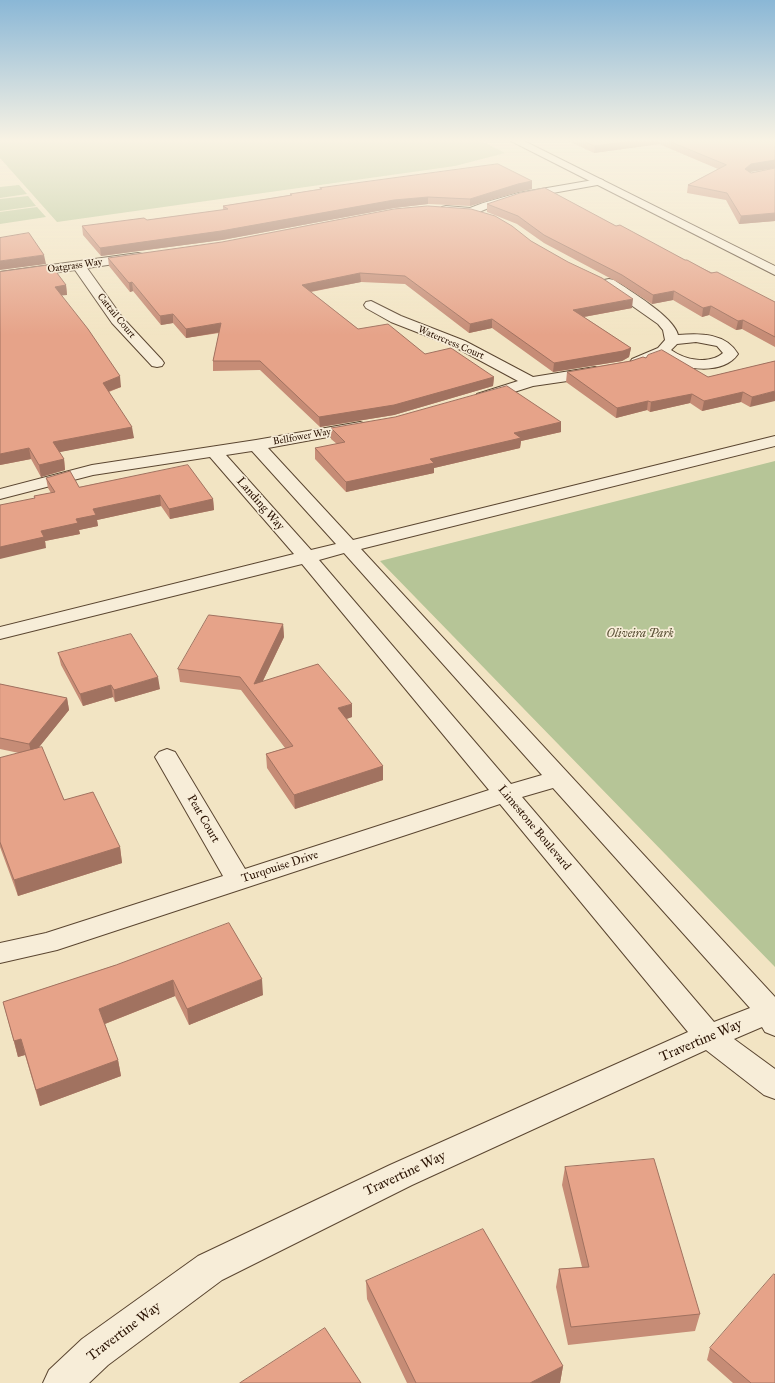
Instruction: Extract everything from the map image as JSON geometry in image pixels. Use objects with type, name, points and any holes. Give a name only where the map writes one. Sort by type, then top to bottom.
[{"type":"street","points":[[472,212],[487,206]]},
{"type":"street","points":[[646,206],[775,271]]},
{"type":"street","points":[[435,209],[472,212],[492,219]]},
{"type":"street","name":"Oatgrass Way","points":[[0,276],[150,256]]},
{"type":"street","name":"Cattail Court","points":[[78,265],[117,320],[157,363]]},
{"type":"street","points":[[471,400],[531,382],[618,367],[668,345],[670,330],[663,320],[600,279]]},
{"type":"street","name":"Watercress Court","points":[[372,304],[396,319],[460,344],[531,382]]},
{"type":"street","name":"Bellfower Way","points":[[0,494],[92,470],[256,445],[373,424]]},
{"type":"street","points":[[0,633],[775,441]]},
{"type":"street","points":[[256,445],[774,1015]]},
{"type":"street","name":"Landing Way","points":[[214,451],[306,556]]},
{"type":"street","name":"Limestone Boulevard","points":[[306,556],[504,794],[709,1036],[775,1086]]},
{"type":"street","name":"Peat Court","points":[[167,756],[239,881]]},
{"type":"street","name":"Turqouise Drive","points":[[0,953],[47,943],[504,794],[558,778]]},
{"type":"street","name":"Travertine Way","points":[[62,1383],[95,1352],[210,1268],[401,1175],[709,1036],[774,1015]]},
{"type":"green space","points":[[0,206],[36,206],[0,211]]},
{"type":"green space","points":[[42,206],[174,206],[57,222]]},
{"type":"green space","points":[[37,207],[46,217],[0,224],[0,212]]},
{"type":"green space","name":"Oliveira Park","points":[[775,461],[775,967],[380,561]]},
{"type":"building","points":[[223,206],[363,206],[221,231],[100,248],[82,226],[144,218],[147,220],[228,209]]},
{"type":"building","points":[[428,206],[471,209],[495,216],[512,226],[531,241],[568,262],[602,278],[633,299],[573,310],[631,348],[623,351],[554,363],[492,319],[470,324],[405,276],[360,273],[302,285],[358,329],[388,324],[425,354],[451,348],[494,377],[394,405],[319,417],[260,361],[213,361],[221,323],[186,329],[173,314],[160,316],[132,282],[129,283],[108,258],[222,242],[394,209]]},
{"type":"building","points":[[491,206],[578,206],[616,226],[620,225],[711,273],[717,272],[775,302],[775,337],[743,320],[738,321],[711,306],[703,308],[674,291],[653,295],[622,275],[544,235],[518,216]]},
{"type":"building","points":[[735,206],[775,206],[775,213],[741,216]]},
{"type":"building","points":[[29,233],[44,255],[0,261],[0,238]]},
{"type":"building","points":[[51,265],[66,285],[55,287],[88,329],[120,376],[103,383],[132,427],[53,442],[64,459],[39,465],[29,448],[0,454],[0,272]]},
{"type":"building","points":[[662,350],[708,377],[775,361],[775,391],[752,397],[743,392],[704,401],[692,394],[617,408],[567,372],[631,361],[643,357],[646,358],[648,355]]},
{"type":"building","points":[[507,386],[561,422],[514,433],[521,438],[430,459],[434,463],[346,482],[315,448],[345,442],[331,428],[395,417]]},
{"type":"building","points":[[188,465],[213,499],[169,509],[160,495],[93,509],[96,515],[76,519],[78,523],[41,531],[44,537],[0,547],[0,505],[35,498],[34,496],[55,492],[46,478],[70,471],[79,487]]},
{"type":"building","points":[[209,615],[283,624],[254,684],[318,664],[352,704],[338,708],[383,766],[294,795],[266,754],[293,746],[240,677],[178,669]]},
{"type":"building","points":[[131,634],[158,677],[114,690],[111,685],[80,694],[58,653]]},
{"type":"building","points":[[0,684],[67,698],[29,744],[0,738]]},
{"type":"building","points":[[42,747],[64,800],[93,792],[120,847],[14,880],[0,842],[0,758]]},
{"type":"building","points":[[229,923],[262,979],[187,1009],[173,980],[99,1009],[118,1060],[36,1090],[21,1039],[14,1041],[3,1002],[116,965]]},
{"type":"building","points":[[654,1159],[700,1314],[571,1327],[559,1269],[589,1267],[565,1167]]},
{"type":"building","points":[[483,1229],[563,1366],[530,1383],[416,1383],[366,1281]]},
{"type":"building","points":[[774,1274],[775,1383],[751,1383],[710,1348]]},
{"type":"building","points":[[325,1328],[361,1383],[240,1383]]}]
